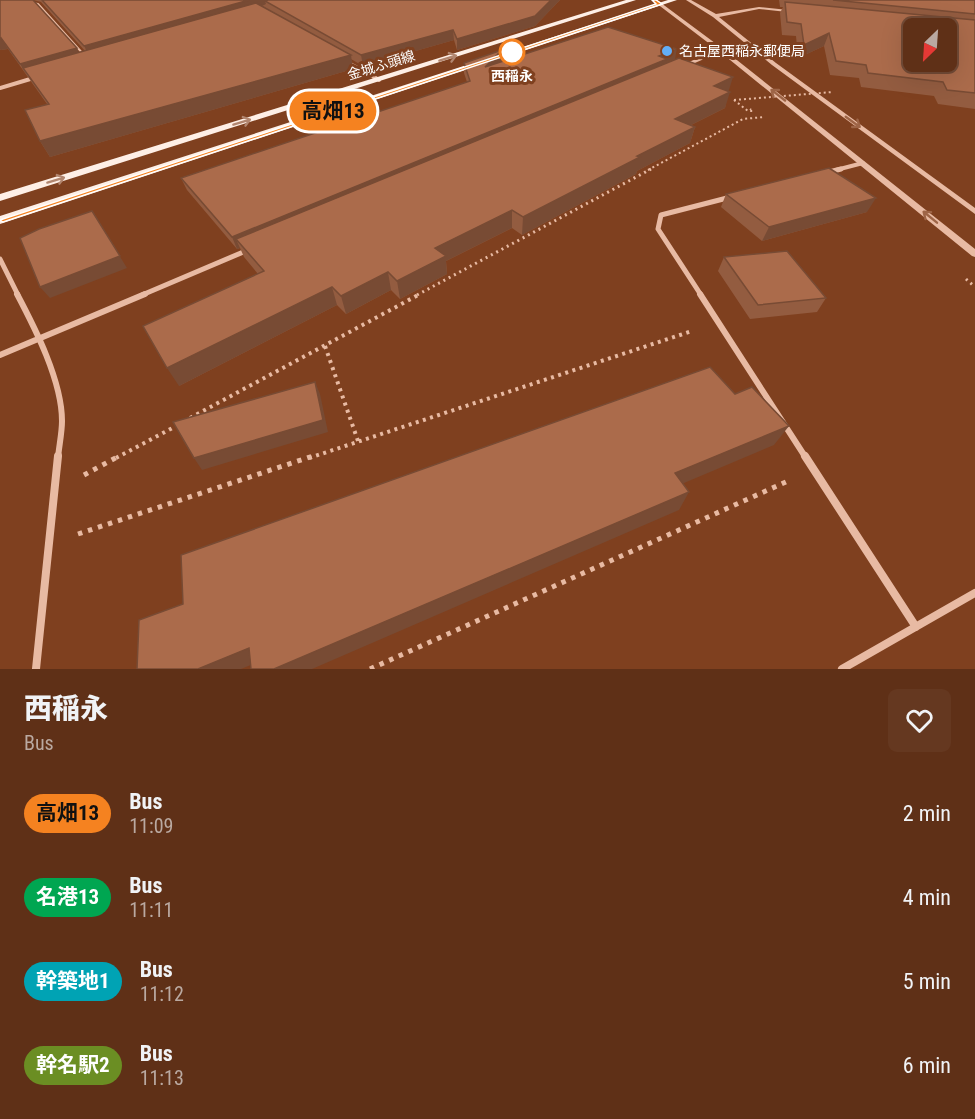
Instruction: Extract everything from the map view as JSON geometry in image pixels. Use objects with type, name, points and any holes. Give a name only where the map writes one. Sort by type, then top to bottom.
[{"type":"main road","name":"金城ふ頭線","points":[[0,198],[633,0]]},
{"type":"main road","name":"金城ふ頭線","points":[[0,220],[657,2],[674,0]]},
{"type":"street","points":[[688,0],[715,16],[774,64],[975,212]]},
{"type":"street","points":[[657,2],[721,50],[975,254]]},
{"type":"street","points":[[715,16],[759,8],[804,12]]},
{"type":"street","points":[[682,66],[721,50]]},
{"type":"street","points":[[342,58],[379,80]]},
{"type":"street","points":[[0,88],[46,74]]},
{"type":"street","points":[[815,176],[863,163]]},
{"type":"street","points":[[737,195],[661,215],[658,229],[916,627]]},
{"type":"street","points":[[0,355],[257,246]]},
{"type":"street","points":[[0,259],[40,339],[53,376],[62,419],[36,669]]},
{"type":"street","points":[[842,669],[975,593]]},
{"type":"lane","points":[[29,2],[38,4],[88,60]]},
{"type":"path","points":[[745,105],[753,111],[748,111],[734,100],[833,92]]},
{"type":"path","points":[[189,418],[743,119],[774,116]]},
{"type":"path","points":[[49,543],[718,322]]},
{"type":"path","points":[[325,346],[358,441]]},
{"type":"path","points":[[54,491],[179,424]]},
{"type":"path","points":[[370,669],[814,470]]},
{"type":"building","points":[[0,0],[33,0],[77,48],[20,64],[0,39]]},
{"type":"building","points":[[42,0],[249,0],[84,46]]},
{"type":"building","points":[[551,0],[535,16],[457,39],[453,30],[361,55],[265,1]]},
{"type":"building","points":[[833,0],[975,0],[975,14]]},
{"type":"building","points":[[785,2],[954,18],[903,18],[903,72],[957,72],[957,18],[975,20],[975,93],[947,90],[943,82],[868,73],[866,65],[836,61],[829,33],[804,45],[801,24],[787,22]]},
{"type":"building","points":[[256,3],[351,55],[40,141],[25,110],[49,104],[23,68]]},
{"type":"building","points":[[608,27],[677,49],[659,56],[667,59],[232,237],[181,178],[470,81],[464,63],[502,50],[485,67]]},
{"type":"building","points":[[679,58],[733,77],[714,86],[730,92],[675,119],[695,127],[523,217],[512,210],[435,248],[446,256],[397,281],[388,272],[341,296],[332,287],[167,368],[143,326],[264,271],[236,239]]},
{"type":"building","points":[[829,168],[876,198],[769,227],[726,194]]},
{"type":"building","points":[[92,211],[120,256],[40,287],[20,238]]},
{"type":"building","points":[[787,251],[826,298],[758,305],[724,257]]},
{"type":"building","points":[[710,367],[735,394],[752,387],[789,426],[675,473],[689,492],[274,669],[251,669],[249,648],[198,669],[137,669],[139,620],[183,604],[181,555]]},
{"type":"building","points":[[315,382],[323,420],[194,458],[173,422]]},
{"type":"bus line","name":"高畑13","points":[[0,220],[660,4],[654,0]]},
{"type":"place","name":"名古屋西稲永郵便局","points":[[667,51]]},
{"type":"place","name":"西稲永","points":[[512,52]]}]
